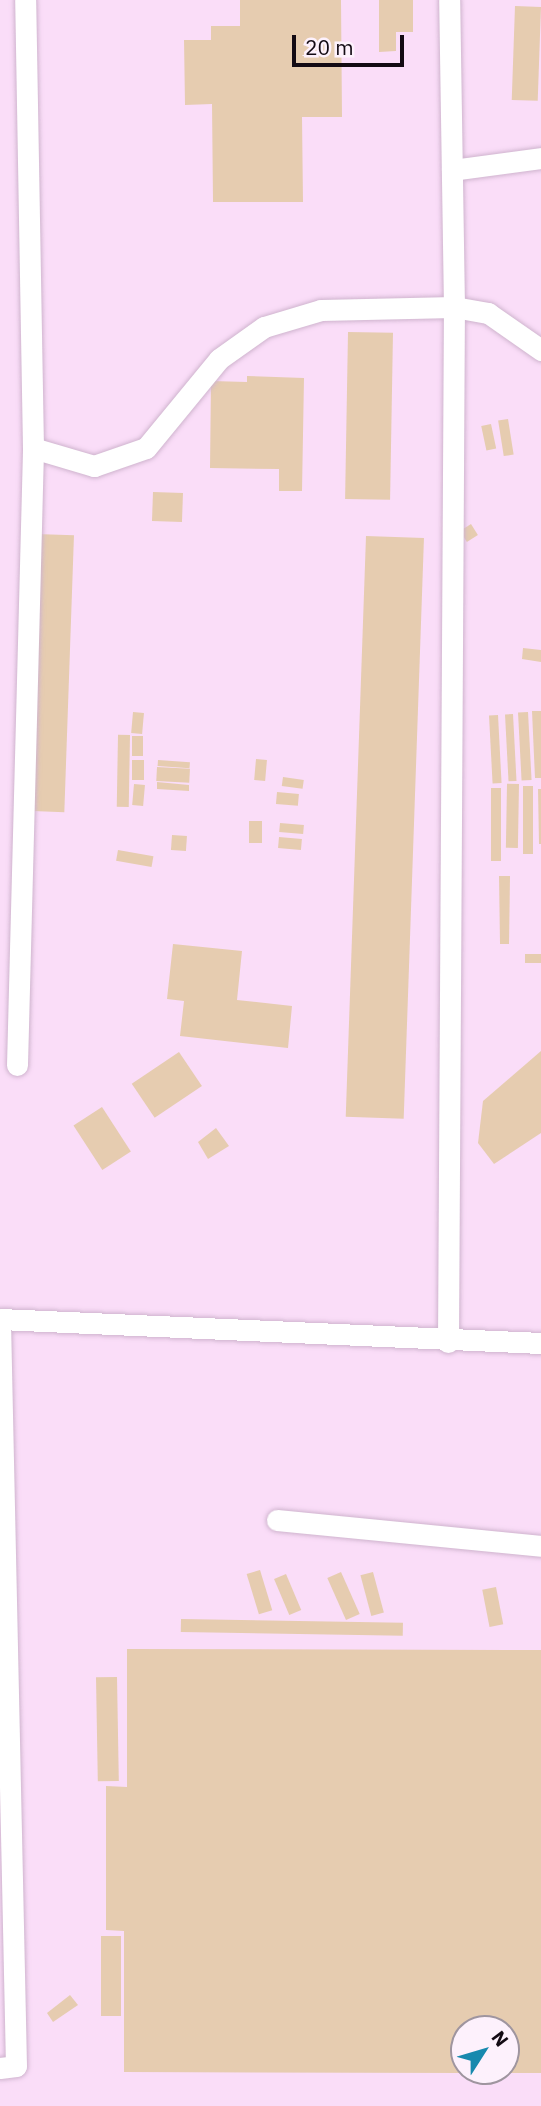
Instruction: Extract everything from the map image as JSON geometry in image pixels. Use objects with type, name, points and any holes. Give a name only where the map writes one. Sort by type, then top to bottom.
[{"type":"lane","points":[[17,1065],[33,448],[25,0]]},
{"type":"lane","points":[[448,1342],[454,307],[449,0]]},
{"type":"lane","points":[[452,170],[541,158]]},
{"type":"lane","points":[[33,448],[94,466],[146,447],[219,359],[264,327],[321,310],[454,307],[488,313],[541,349]]},
{"type":"lane","points":[[0,2067],[16,2066],[0,1319],[448,1342],[541,1343]]},
{"type":"lane","points":[[277,1520],[541,1546]]},
{"type":"building","points":[[240,0],[341,0],[342,117],[302,117],[303,202],[213,202],[212,104],[185,105],[184,40],[211,40],[211,26],[240,26]]},
{"type":"building","points":[[379,0],[413,0],[413,32],[396,32],[396,51],[379,52]]},
{"type":"building","points":[[515,6],[541,7],[538,101],[512,100]]},
{"type":"building","points":[[348,332],[393,333],[390,500],[345,499]]},
{"type":"building","points":[[247,376],[304,378],[302,491],[279,491],[279,469],[210,468],[211,381],[247,382]]},
{"type":"building","points":[[508,419],[514,455],[504,456],[498,421]]},
{"type":"building","points":[[491,424],[496,448],[486,451],[481,426]]},
{"type":"building","points":[[153,492],[183,493],[182,522],[152,521]]},
{"type":"building","points":[[471,524],[478,535],[467,542],[460,531]]},
{"type":"building","points":[[36,534],[74,535],[64,812],[26,811]]},
{"type":"building","points":[[366,536],[424,538],[404,1119],[346,1117]]},
{"type":"building","points":[[523,648],[541,650],[541,662],[522,659]]},
{"type":"building","points":[[532,711],[541,711],[541,778],[535,778]]},
{"type":"building","points":[[133,712],[144,713],[142,734],[131,733]]},
{"type":"building","points":[[528,712],[532,780],[522,780],[518,713]]},
{"type":"building","points":[[505,714],[513,714],[517,781],[509,781]]},
{"type":"building","points":[[489,715],[498,715],[502,783],[493,783]]},
{"type":"building","points":[[118,735],[130,735],[129,807],[117,807]]},
{"type":"building","points":[[132,736],[143,736],[143,756],[132,756]]},
{"type":"building","points":[[256,759],[267,760],[265,781],[254,780]]},
{"type":"building","points":[[132,760],[144,760],[144,780],[132,780]]},
{"type":"building","points":[[158,760],[190,762],[190,768],[158,766]]},
{"type":"building","points":[[157,767],[190,769],[189,783],[156,781]]},
{"type":"building","points":[[283,777],[304,780],[303,789],[282,786]]},
{"type":"building","points":[[157,782],[189,785],[189,791],[157,789]]},
{"type":"building","points":[[134,784],[145,785],[143,806],[132,805]]},
{"type":"building","points":[[507,784],[519,784],[518,848],[506,848]]},
{"type":"building","points":[[523,786],[533,786],[533,854],[523,854]]},
{"type":"building","points":[[491,788],[501,788],[501,861],[491,861]]},
{"type":"building","points":[[538,789],[541,789],[541,844],[539,844]]},
{"type":"building","points":[[277,792],[299,794],[298,806],[276,804]]},
{"type":"building","points":[[249,821],[262,821],[262,843],[249,843]]},
{"type":"building","points":[[280,823],[304,825],[303,834],[279,832]]},
{"type":"building","points":[[172,835],[187,836],[186,851],[171,850]]},
{"type":"building","points":[[279,837],[302,839],[301,850],[278,848]]},
{"type":"building","points":[[118,850],[153,856],[152,867],[116,861]]},
{"type":"building","points":[[499,876],[510,876],[509,944],[500,944]]},
{"type":"building","points":[[173,944],[242,951],[237,1000],[292,1006],[288,1048],[180,1036],[184,1001],[167,999]]},
{"type":"building","points":[[525,954],[541,954],[541,963],[525,963]]},
{"type":"building","points":[[541,1051],[541,1133],[494,1164],[478,1143],[483,1101]]},
{"type":"building","points":[[179,1052],[202,1086],[155,1118],[132,1084]]},
{"type":"building","points":[[102,1107],[131,1151],[102,1170],[73,1126]]},
{"type":"building","points":[[216,1128],[229,1146],[208,1159],[198,1142]]},
{"type":"building","points":[[260,1570],[272,1610],[259,1614],[247,1574]]},
{"type":"building","points":[[341,1572],[360,1614],[346,1620],[327,1578]]},
{"type":"building","points":[[373,1572],[384,1613],[371,1616],[360,1575]]},
{"type":"building","points":[[286,1574],[301,1610],[289,1615],[274,1579]]},
{"type":"building","points":[[496,1587],[503,1624],[490,1627],[482,1590]]},
{"type":"building","points":[[181,1619],[403,1623],[403,1636],[181,1632]]},
{"type":"building","points":[[127,1649],[541,1650],[541,2073],[520,2073],[520,2015],[450,2015],[450,2073],[124,2072],[124,1931],[106,1930],[106,1786],[127,1787]]},
{"type":"building","points":[[96,1677],[117,1677],[119,1781],[98,1781]]},
{"type":"building","points":[[101,1936],[121,1936],[121,2016],[101,2016]]},
{"type":"building","points":[[70,1995],[78,2005],[53,2022],[47,2013]]}]
